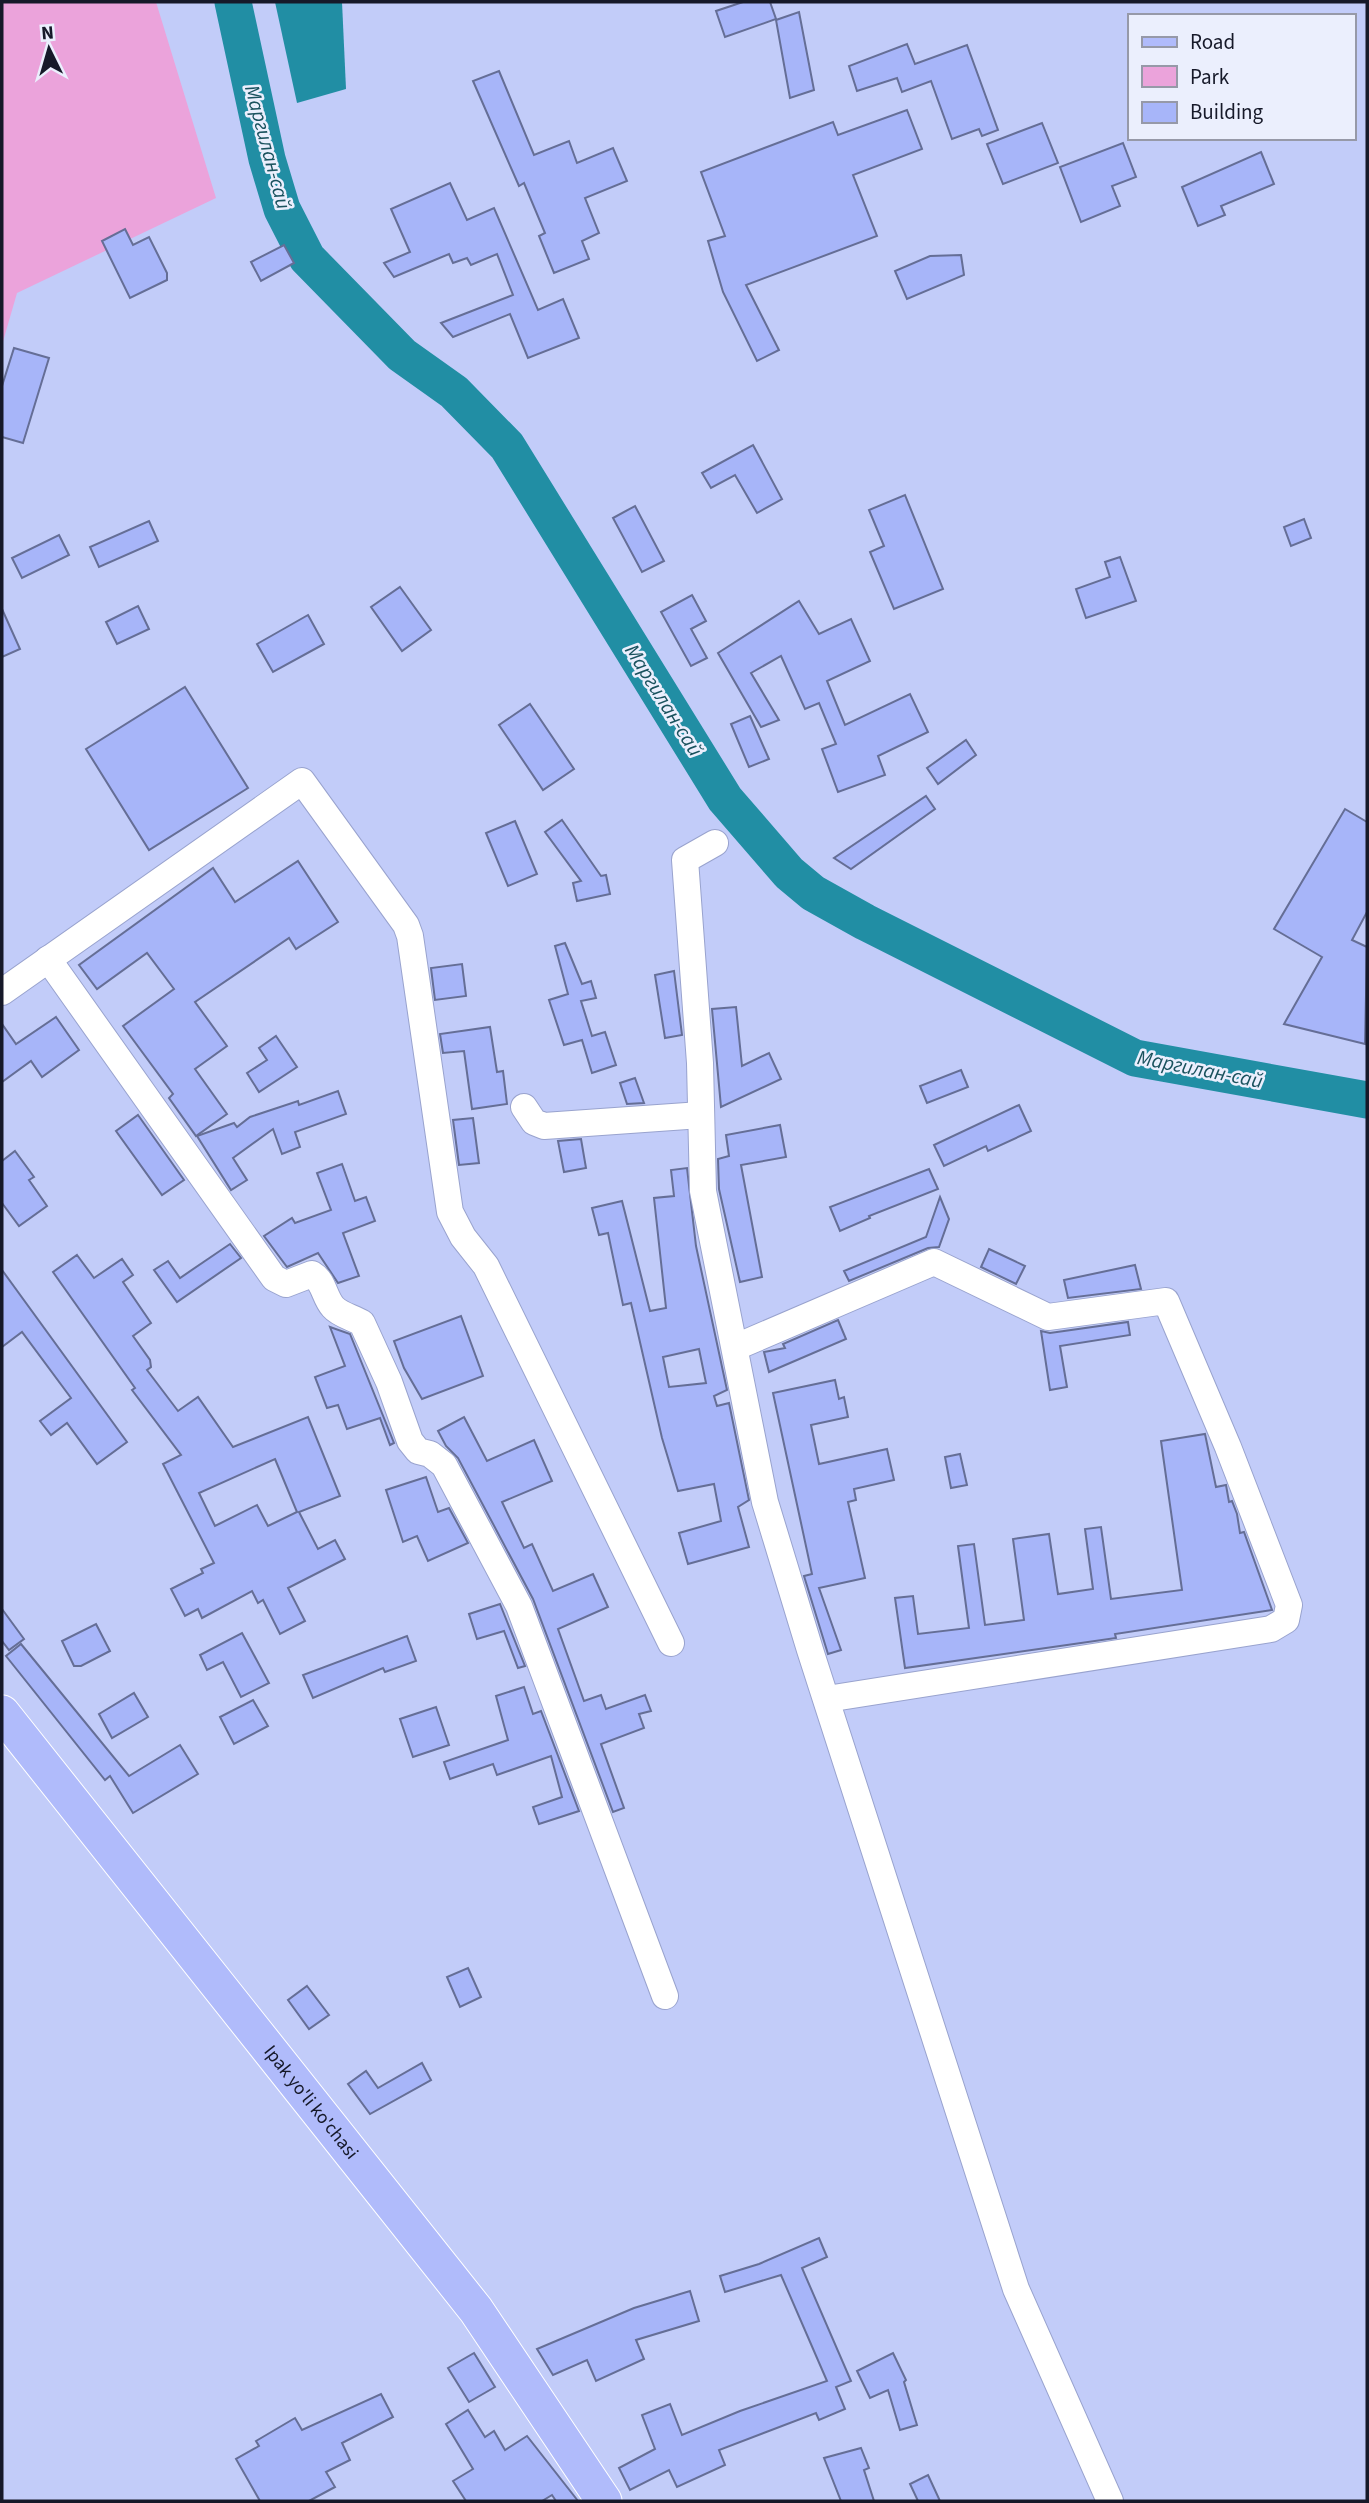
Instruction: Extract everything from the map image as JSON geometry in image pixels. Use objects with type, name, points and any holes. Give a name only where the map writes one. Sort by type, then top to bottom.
[{"type":"main road","name":"Ipak yo'li ko'chasi","points":[[2,1713],[476,2310],[604,2501]]},
{"type":"street","points":[[2,992],[302,781],[406,925],[450,1212],[463,1237],[486,1266],[671,1643]]},
{"type":"street","points":[[715,842],[685,860],[701,1115],[703,1191],[765,1502],[1016,2289],[1110,2501]]},
{"type":"street","points":[[48,958],[274,1279],[286,1284],[312,1274],[318,1277],[331,1305],[341,1314],[362,1323],[389,1382],[410,1441],[418,1451],[430,1454],[444,1465],[519,1605],[665,1996]]},
{"type":"street","points":[[524,1107],[534,1122],[544,1126],[701,1115]]},
{"type":"street","points":[[736,1347],[934,1262],[1048,1317],[1166,1300],[1228,1447],[1289,1605],[1286,1620],[1270,1629],[827,1699]]},
{"type":"green space","points":[[2,2],[156,2],[216,198],[17,293],[2,345]]},
{"type":"shaded area","points":[[275,2],[342,2],[346,89],[297,103]]},
{"type":"building","points":[[743,2],[770,2],[776,19],[725,37],[716,11]]},
{"type":"building","points":[[799,12],[814,90],[790,98],[776,20]]},
{"type":"building","points":[[907,44],[915,64],[967,45],[998,130],[982,136],[979,129],[952,139],[931,81],[902,92],[897,78],[857,91],[849,66]]},
{"type":"building","points":[[499,71],[534,155],[569,141],[577,163],[613,148],[627,181],[585,198],[599,233],[582,241],[589,259],[554,273],[539,236],[545,233],[524,183],[519,186],[473,81]]},
{"type":"building","points":[[907,110],[922,149],[853,175],[877,236],[746,285],[779,350],[757,361],[723,292],[708,241],[725,236],[701,172],[833,122],[838,135]]},
{"type":"building","points":[[1042,123],[1058,163],[1003,184],[987,144]]},
{"type":"building","points":[[1123,143],[1136,177],[1112,186],[1120,206],[1081,222],[1060,167]]},
{"type":"building","points":[[1261,152],[1274,184],[1221,206],[1225,215],[1198,226],[1182,187]]},
{"type":"building","points":[[450,183],[467,220],[494,208],[538,310],[563,299],[579,338],[528,358],[510,314],[453,337],[441,323],[513,295],[497,254],[471,265],[467,258],[453,263],[449,254],[394,277],[384,263],[410,252],[391,209]]},
{"type":"building","points":[[125,229],[133,245],[149,237],[167,273],[167,280],[130,298],[102,241]]},
{"type":"building","points":[[284,245],[294,263],[261,281],[251,262]]},
{"type":"building","points":[[961,255],[964,275],[907,299],[895,271],[930,256]]},
{"type":"building","points":[[14,348],[49,358],[23,443],[2,437],[2,386]]},
{"type":"building","points":[[753,445],[782,499],[757,513],[735,475],[711,488],[702,473]]},
{"type":"building","points":[[905,495],[943,589],[894,609],[870,552],[884,546],[869,510]]},
{"type":"building","points":[[635,506],[664,561],[642,572],[613,518]]},
{"type":"building","points":[[1304,519],[1311,538],[1291,546],[1284,527]]},
{"type":"building","points":[[149,521],[158,541],[99,567],[90,547]]},
{"type":"building","points":[[59,535],[69,555],[22,578],[12,558]]},
{"type":"building","points":[[1120,557],[1136,601],[1086,618],[1076,589],[1110,577],[1105,562]]},
{"type":"building","points":[[400,587],[431,630],[402,651],[371,607]]},
{"type":"building","points":[[692,595],[706,621],[691,629],[707,658],[691,666],[661,612]]},
{"type":"building","points":[[799,601],[819,634],[851,619],[870,661],[827,681],[845,725],[910,694],[928,732],[878,756],[885,775],[838,792],[822,749],[836,744],[819,703],[805,709],[781,656],[751,673],[779,720],[761,727],[718,653]]},
{"type":"building","points":[[138,606],[149,629],[117,644],[106,622]]},
{"type":"building","points":[[2,609],[20,649],[2,657]]},
{"type":"building","points":[[308,615],[324,644],[273,672],[257,644]]},
{"type":"building","points":[[185,687],[248,788],[149,850],[86,749]]},
{"type":"building","points":[[530,704],[574,769],[543,790],[499,725]]},
{"type":"building","points":[[750,716],[769,759],[749,767],[731,724]]},
{"type":"building","points":[[966,740],[976,755],[938,784],[927,768]]},
{"type":"building","points":[[926,796],[935,809],[851,869],[834,858]]},
{"type":"building","points":[[1345,809],[1367,822],[1367,912],[1352,940],[1367,947],[1365,1044],[1284,1024],[1322,957],[1274,929]]},
{"type":"building","points":[[562,820],[601,876],[606,875],[610,894],[577,901],[573,883],[581,881],[545,832]]},
{"type":"building","points":[[515,821],[537,874],[508,886],[486,833]]},
{"type":"building","points":[[298,861],[338,922],[296,949],[289,938],[195,1002],[227,1046],[195,1069],[227,1114],[196,1136],[169,1098],[173,1094],[123,1026],[174,989],[147,953],[97,989],[79,965],[213,868],[235,902]]},
{"type":"building","points":[[565,943],[582,984],[591,981],[596,998],[581,1001],[592,1036],[605,1032],[616,1065],[592,1073],[582,1040],[564,1045],[549,1000],[568,994],[555,946]]},
{"type":"building","points":[[462,964],[466,996],[435,1000],[431,968]]},
{"type":"building","points":[[674,971],[682,1035],[665,1038],[655,975]]},
{"type":"building","points":[[736,1007],[742,1066],[769,1053],[781,1079],[721,1107],[712,1009]]},
{"type":"building","points":[[56,1017],[79,1050],[42,1077],[31,1061],[2,1082],[2,1024],[16,1044]]},
{"type":"building","points":[[490,1027],[497,1072],[503,1071],[507,1104],[472,1109],[464,1051],[443,1053],[440,1034]]},
{"type":"building","points":[[276,1036],[297,1067],[259,1092],[247,1073],[267,1060],[259,1048]]},
{"type":"building","points":[[961,1070],[968,1087],[927,1103],[920,1086]]},
{"type":"building","points":[[635,1078],[644,1103],[627,1104],[620,1083]]},
{"type":"building","points":[[338,1091],[346,1114],[295,1132],[300,1147],[282,1154],[273,1129],[233,1158],[247,1180],[231,1190],[197,1136],[234,1123],[237,1127],[250,1117],[298,1101],[299,1105]]},
{"type":"building","points":[[1019,1105],[1031,1131],[988,1151],[986,1146],[944,1166],[934,1145]]},
{"type":"building","points":[[138,1115],[184,1180],[162,1195],[116,1131]]},
{"type":"building","points":[[473,1118],[479,1163],[459,1165],[453,1120]]},
{"type":"building","points":[[780,1125],[786,1157],[741,1165],[762,1277],[740,1282],[719,1189],[718,1159],[729,1156],[726,1135]]},
{"type":"building","points":[[581,1139],[586,1168],[564,1172],[558,1141]]},
{"type":"building","points":[[15,1151],[34,1177],[29,1180],[47,1206],[19,1226],[2,1203],[2,1161]]},
{"type":"building","points":[[342,1164],[355,1201],[366,1197],[375,1221],[343,1233],[359,1276],[338,1283],[318,1253],[287,1267],[264,1236],[292,1218],[295,1223],[331,1210],[317,1173]]},
{"type":"building","points":[[687,1168],[696,1246],[727,1390],[714,1396],[717,1406],[729,1403],[749,1500],[738,1507],[749,1547],[688,1564],[679,1533],[721,1521],[714,1484],[678,1491],[662,1438],[631,1303],[623,1305],[608,1233],[599,1235],[592,1208],[622,1201],[650,1311],[666,1308],[654,1198],[674,1196],[671,1170]],"holes":[[[699,1349],[706,1383],[669,1387],[663,1357]]]},
{"type":"building","points":[[929,1169],[938,1189],[869,1216],[870,1218],[840,1231],[830,1207]]},
{"type":"building","points":[[940,1197],[949,1219],[939,1247],[928,1248],[849,1281],[844,1271],[926,1237]]},
{"type":"building","points":[[230,1244],[241,1258],[177,1302],[154,1270],[168,1261],[180,1278]]},
{"type":"building","points":[[989,1249],[1025,1266],[1016,1284],[981,1267]]},
{"type":"building","points":[[77,1255],[94,1278],[122,1259],[133,1275],[123,1282],[151,1323],[133,1336],[150,1360],[151,1367],[147,1370],[178,1411],[198,1397],[233,1447],[308,1417],[340,1496],[299,1512],[318,1549],[335,1540],[345,1559],[288,1588],[305,1621],[280,1634],[263,1600],[258,1603],[252,1591],[202,1618],[198,1609],[185,1616],[171,1589],[203,1573],[201,1569],[214,1563],[163,1464],[181,1455],[132,1390],[135,1388],[53,1272]],"holes":[[[275,1459],[297,1512],[268,1526],[257,1505],[215,1526],[199,1493]]]},
{"type":"building","points":[[1135,1265],[1141,1289],[1068,1298],[1064,1280]]},
{"type":"building","points":[[2,1270],[127,1442],[97,1464],[67,1423],[51,1435],[40,1421],[71,1398],[22,1332],[2,1347]]},
{"type":"building","points":[[461,1316],[483,1376],[422,1399],[404,1368],[394,1341]]},
{"type":"building","points":[[838,1320],[846,1339],[769,1372],[764,1352],[785,1348],[783,1344]]},
{"type":"building","points":[[1128,1322],[1130,1335],[1060,1346],[1067,1387],[1050,1390],[1041,1331],[1050,1333]]},
{"type":"building","points":[[330,1327],[350,1334],[394,1443],[390,1445],[380,1418],[347,1429],[338,1405],[327,1408],[315,1377],[345,1366]]},
{"type":"building","points":[[835,1380],[839,1399],[844,1397],[848,1417],[811,1425],[819,1464],[887,1449],[894,1480],[854,1489],[856,1500],[848,1502],[865,1578],[819,1588],[841,1650],[828,1654],[804,1576],[812,1574],[773,1393]]},
{"type":"building","points":[[464,1417],[487,1461],[534,1440],[552,1481],[502,1502],[524,1548],[532,1544],[553,1591],[593,1574],[608,1607],[558,1629],[584,1701],[601,1695],[606,1709],[645,1695],[651,1711],[639,1714],[644,1728],[601,1744],[624,1808],[613,1812],[533,1599],[458,1458],[446,1446],[438,1431]]},
{"type":"building","points":[[1205,1434],[1216,1487],[1226,1485],[1229,1502],[1232,1501],[1237,1514],[1240,1533],[1244,1532],[1272,1610],[1115,1634],[1116,1638],[905,1668],[895,1598],[913,1596],[918,1634],[969,1628],[958,1546],[974,1544],[985,1625],[1024,1620],[1013,1539],[1049,1534],[1058,1594],[1093,1589],[1085,1529],[1101,1527],[1111,1599],[1182,1590],[1161,1441]]},
{"type":"building","points":[[960,1454],[967,1485],[951,1488],[945,1457]]},
{"type":"building","points":[[426,1477],[438,1512],[449,1508],[468,1543],[428,1561],[417,1536],[403,1542],[386,1490]]},
{"type":"building","points":[[500,1604],[525,1666],[518,1668],[504,1631],[477,1639],[469,1614]]},
{"type":"building","points":[[2,1609],[24,1639],[9,1650],[2,1641]]},
{"type":"building","points":[[96,1624],[110,1651],[81,1666],[74,1666],[62,1641]]},
{"type":"building","points":[[242,1633],[269,1683],[241,1697],[223,1662],[207,1670],[200,1655]]},
{"type":"building","points":[[407,1636],[416,1661],[385,1672],[383,1668],[313,1698],[303,1675]]},
{"type":"building","points":[[21,1644],[129,1776],[180,1745],[198,1774],[133,1813],[110,1776],[105,1780],[6,1656]]},
{"type":"building","points":[[524,1687],[533,1714],[541,1711],[579,1811],[539,1824],[533,1807],[562,1797],[551,1756],[497,1775],[493,1764],[450,1779],[444,1762],[508,1740],[496,1696]]},
{"type":"building","points":[[134,1693],[148,1717],[112,1738],[99,1714]]},
{"type":"building","points":[[253,1700],[268,1726],[234,1744],[220,1717]]},
{"type":"building","points":[[436,1707],[449,1745],[413,1757],[400,1719]]},
{"type":"building","points":[[468,1968],[481,1997],[460,2007],[447,1977]]},
{"type":"building","points":[[307,1986],[329,2015],[309,2029],[288,2000]]},
{"type":"building","points":[[422,2063],[431,2080],[370,2114],[348,2084],[366,2071],[378,2088]]},
{"type":"building","points":[[819,2238],[827,2257],[802,2268],[851,2381],[836,2387],[845,2409],[819,2420],[816,2413],[719,2450],[725,2465],[677,2487],[669,2470],[630,2490],[619,2468],[655,2449],[642,2415],[670,2404],[682,2435],[740,2411],[827,2381],[781,2275],[725,2292],[720,2276],[759,2264]]},
{"type":"building","points":[[690,2291],[699,2321],[636,2340],[644,2359],[596,2381],[587,2360],[553,2375],[537,2349],[634,2308]]},
{"type":"building","points":[[474,2353],[495,2387],[469,2402],[448,2368]]},
{"type":"building","points":[[893,2353],[906,2380],[904,2382],[917,2425],[900,2430],[888,2390],[870,2398],[857,2371]]},
{"type":"building","points":[[381,2394],[393,2417],[342,2443],[350,2460],[326,2472],[335,2487],[309,2501],[260,2501],[236,2459],[259,2446],[256,2441],[295,2418],[302,2430]]},
{"type":"building","points":[[468,2410],[485,2437],[494,2431],[505,2450],[527,2436],[578,2501],[556,2501],[552,2495],[542,2501],[466,2501],[453,2481],[473,2469],[446,2424]]},
{"type":"building","points":[[861,2448],[869,2468],[864,2470],[874,2501],[841,2501],[824,2458]]},
{"type":"building","points":[[928,2475],[940,2501],[918,2501],[910,2484]]},
{"type":"waterway","name":"Маргилан-сай","points":[[233,2],[267,159],[282,209],[307,258],[402,355],[454,392],[507,446],[725,799],[789,873],[813,893],[865,922],[1135,1058],[1367,1100]]}]
